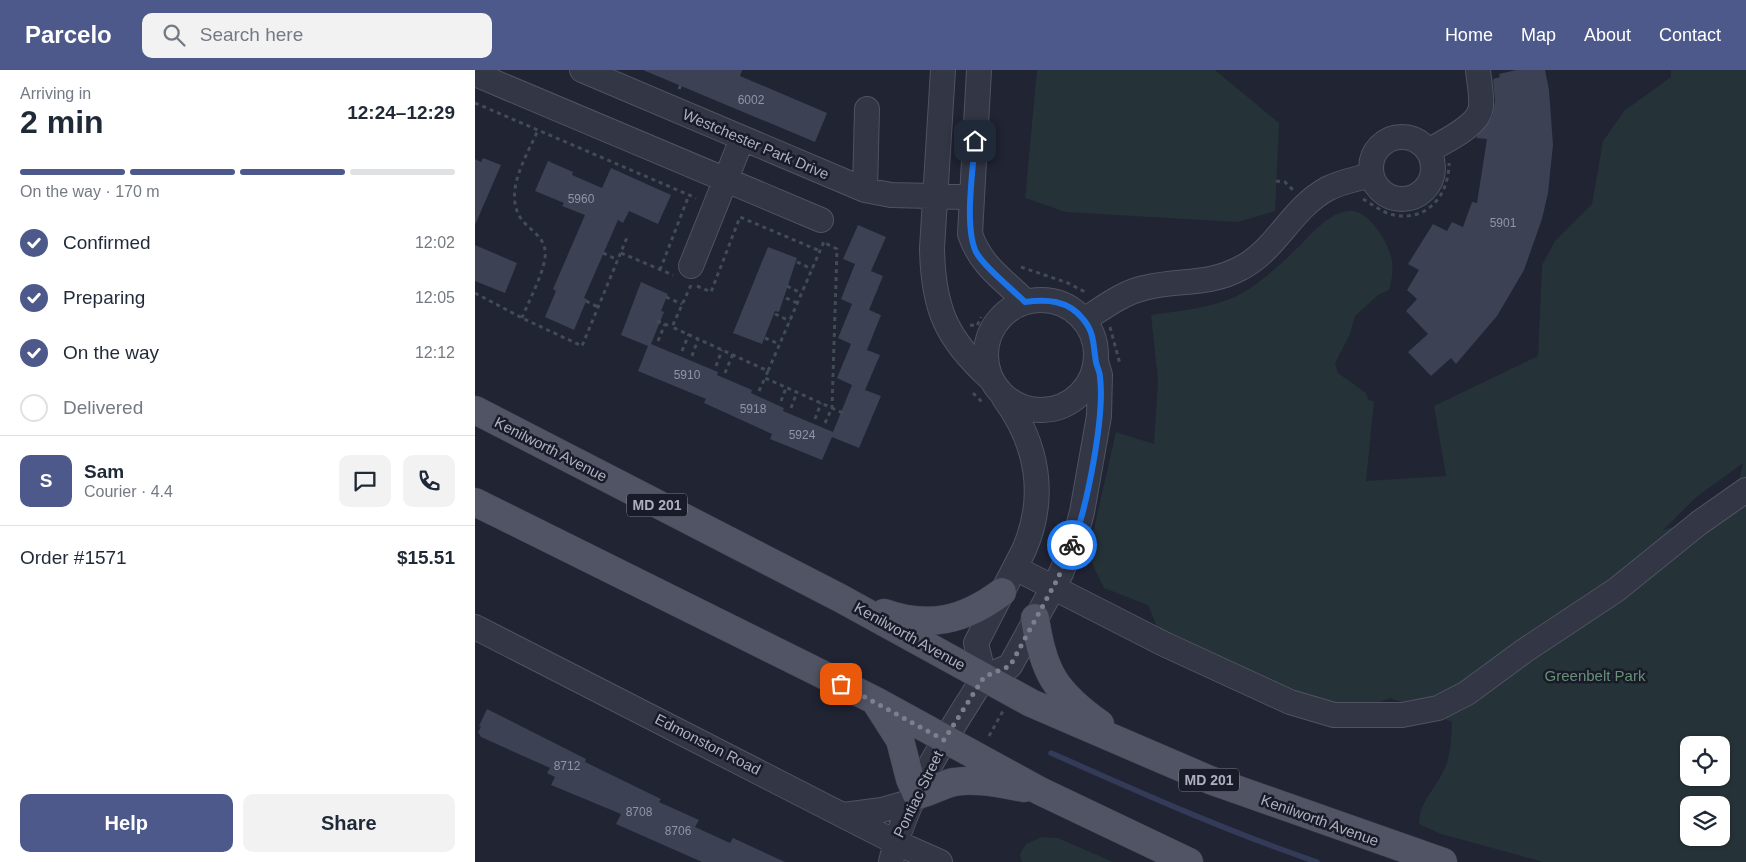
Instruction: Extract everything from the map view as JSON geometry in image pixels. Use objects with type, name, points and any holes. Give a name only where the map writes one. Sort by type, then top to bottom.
[{"type":"main road","name":"Kenilworth Avenue","points":[[475,410],[840,598],[1031,703],[1210,780],[1443,862]]},
{"type":"main road","points":[[475,502],[875,701],[944,740],[994,764],[1040,791],[1189,862]]},
{"type":"main road","points":[[840,598],[896,617],[943,620],[958,618],[971,613],[1002,592]]},
{"type":"main road","points":[[1035,618],[1038,644],[1045,665],[1055,683],[1089,716],[1127,744]]},
{"type":"main road","points":[[875,701],[900,740],[915,798],[953,782],[975,781],[1040,791]]},
{"type":"street","name":"Westchester Park Drive","points":[[582,70],[613,76],[743,138],[865,190],[891,195],[972,197]]},
{"type":"street","points":[[943,70],[935,196],[933,273],[941,310],[956,344],[993,392],[1019,418],[1031,447],[1037,480],[1036,516],[1030,535],[1015,568],[975,643],[984,677],[1010,666],[1052,588],[1075,538],[1084,503],[1100,406],[1100,375],[1096,361],[1093,314]]},
{"type":"street","points":[[979,70],[970,234],[977,252],[988,267],[1025,302]]},
{"type":"street","points":[[1428,151],[1462,131],[1479,116],[1481,108],[1478,70]]},
{"type":"street","points":[[475,74],[726,180],[824,232]]},
{"type":"street","points":[[865,190],[867,109]]},
{"type":"street","points":[[686,276],[743,138]]},
{"type":"street","points":[[1411,138],[1428,151],[1432,160],[1432,174],[1426,188],[1419,195],[1400,199],[1390,197],[1375,185],[1371,176],[1373,154],[1380,145],[1389,139],[1411,138]]},
{"type":"street","points":[[993,392],[986,352],[989,336],[1005,312],[1025,302],[1044,299],[1055,301],[1075,311],[1093,314],[1124,295],[1145,287],[1204,282],[1242,268],[1261,254],[1318,195],[1338,185],[1371,176]]},
{"type":"street","points":[[993,392],[1022,407],[1044,410],[1057,408],[1074,400],[1085,388],[1096,361]]},
{"type":"street","points":[[1015,568],[1164,644],[1290,702],[1334,715],[1402,715],[1438,708],[1467,693],[1524,651],[1616,590],[1699,523],[1746,490]]},
{"type":"street","name":"Edmonston Road","points":[[475,627],[844,815],[893,852],[941,862]]},
{"type":"street","name":"Pontiac Street","points":[[893,852],[915,798],[944,740],[984,677]]},
{"type":"street","points":[[844,815],[882,810],[915,798]]},
{"type":"path","points":[[475,103],[820,251]]},
{"type":"path","points":[[522,318],[543,267],[545,254],[542,242],[521,218],[515,200],[517,180],[538,130]]},
{"type":"path","points":[[661,270],[689,195]]},
{"type":"path","points":[[621,252],[661,270],[686,276],[711,292],[740,217]]},
{"type":"path","points":[[759,391],[820,251],[824,232]]},
{"type":"path","points":[[824,232],[837,249],[832,408],[825,423]]},
{"type":"path","points":[[475,293],[581,346],[629,235]]},
{"type":"path","points":[[603,253],[618,260]]},
{"type":"path","points":[[797,262],[812,269]]},
{"type":"path","points":[[1015,264],[1083,290],[1093,314],[1113,333],[1121,370]]},
{"type":"path","points":[[672,327],[682,304],[686,276]]},
{"type":"path","points":[[787,286],[801,293]]},
{"type":"path","points":[[666,297],[682,304]]},
{"type":"path","points":[[785,298],[797,303]]},
{"type":"path","points":[[586,301],[598,306]]},
{"type":"path","points":[[775,314],[790,321]]},
{"type":"path","points":[[657,321],[768,371]]},
{"type":"path","points":[[658,341],[665,324]]},
{"type":"path","points":[[681,351],[689,334]]},
{"type":"path","points":[[765,338],[779,344]]},
{"type":"path","points":[[692,356],[699,339]]},
{"type":"path","points":[[715,366],[723,350]]},
{"type":"path","points":[[725,373],[733,354]]},
{"type":"path","points":[[765,378],[843,413]]},
{"type":"path","points":[[967,387],[993,392]]},
{"type":"path","points":[[781,400],[786,388]]},
{"type":"path","points":[[791,408],[797,392]]},
{"type":"path","points":[[815,419],[821,403]]},
{"type":"path","points":[[989,736],[1003,710]]},
{"type":"green space","points":[[1037,70],[1215,70],[1279,123],[1275,211],[1238,222],[1066,212],[1025,198]]},
{"type":"green space","name":"Greenbelt Park","points":[[1671,70],[1746,70],[1746,862],[1543,862],[1441,834],[1419,824],[1425,802],[1447,763],[1452,722],[1390,698],[1371,705],[1343,703],[1317,698],[1265,681],[1168,637],[1157,627],[1148,605],[1104,588],[1088,555],[1116,432],[1154,444],[1158,380],[1151,315],[1212,305],[1235,297],[1259,282],[1276,268],[1324,222],[1347,211],[1362,214],[1375,226],[1385,241],[1392,264],[1392,278],[1389,290],[1378,295],[1355,316],[1350,334],[1335,363],[1338,373],[1366,393],[1368,400],[1374,401],[1366,481],[1446,476],[1434,406],[1538,356],[1542,265],[1555,241],[1592,204],[1603,141],[1624,111],[1671,77]],"holes":[[[1743,463],[1732,508],[1663,530],[1694,499]]]},
{"type":"green space","points":[[1042,837],[1058,838],[1113,862],[1022,862],[1020,854],[1026,844]]},
{"type":"building","points":[[643,70],[742,70],[740,76],[827,113],[815,142]]},
{"type":"building","points":[[1516,70],[1545,70],[1549,90],[1553,145],[1548,193],[1542,219],[1524,270],[1497,316],[1456,364],[1451,358],[1431,376],[1408,352],[1428,334],[1406,311],[1417,299],[1407,290],[1419,270],[1408,264],[1433,224],[1447,231],[1452,222],[1463,227],[1472,202],[1477,203],[1487,139],[1476,138],[1492,117],[1495,101],[1493,79],[1500,77],[1499,74]]},
{"type":"building","points":[[483,158],[501,165],[475,225],[475,159],[481,162]]},
{"type":"building","points":[[548,161],[573,172],[572,175],[602,188],[611,168],[671,195],[658,224],[629,211],[623,223],[618,220],[584,298],[587,299],[574,330],[545,317],[556,291],[553,289],[585,215],[562,206],[564,203],[535,191]]},
{"type":"building","points":[[858,225],[886,237],[871,271],[883,276],[869,310],[881,315],[867,350],[880,355],[865,390],[881,396],[859,448],[832,437],[822,460],[770,439],[772,434],[704,403],[706,399],[638,371],[648,346],[621,335],[641,282],[668,294],[661,311],[664,312],[651,344],[718,372],[717,375],[752,390],[751,393],[784,408],[783,411],[833,432],[852,385],[837,378],[851,344],[838,338],[852,304],[841,299],[855,264],[843,259]]},
{"type":"building","points":[[475,245],[517,263],[505,293],[475,281]]},
{"type":"building","points":[[768,247],[797,258],[779,312],[775,311],[762,344],[733,333]]},
{"type":"building","points":[[487,709],[586,759],[585,762],[661,799],[659,802],[699,820],[695,827],[730,843],[733,838],[785,862],[702,862],[616,824],[621,814],[551,785],[555,777],[547,773],[550,768],[481,737],[478,732],[481,727],[479,726]]},
{"type":"waterway","points":[[1051,753],[1216,824],[1317,862]]},
{"type":"way so far","points":[[841,684],[944,740],[984,677],[1010,666],[1058,578],[1072,545]]},
{"type":"route","points":[[975,141],[970,234],[977,252],[988,267],[1025,302],[1044,299],[1064,304],[1075,311],[1091,331],[1096,346],[1101,397],[1099,416],[1082,512],[1072,545]]}]
